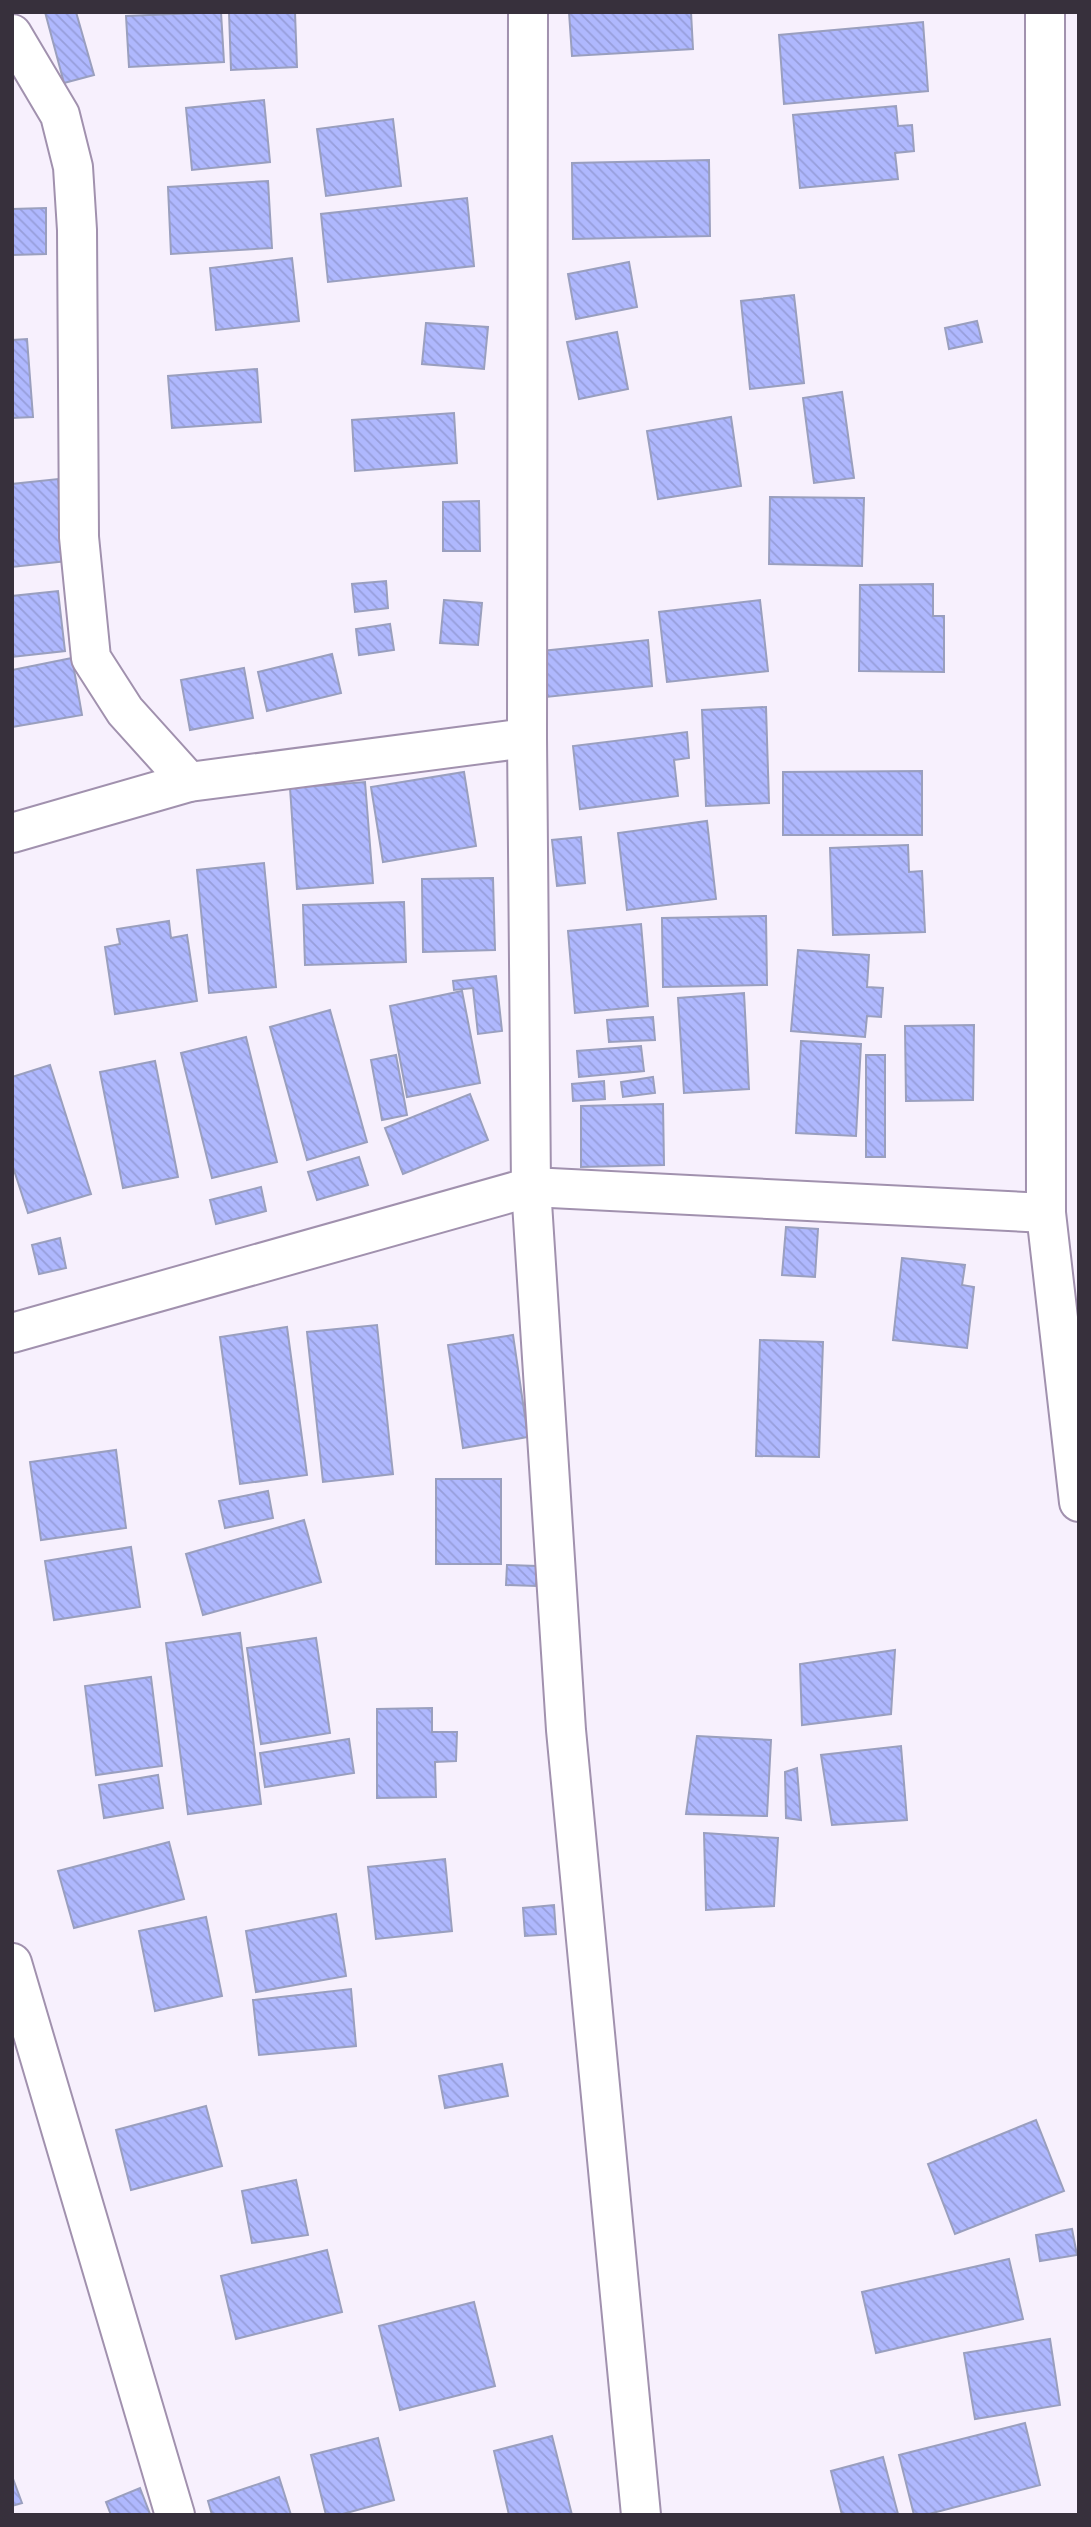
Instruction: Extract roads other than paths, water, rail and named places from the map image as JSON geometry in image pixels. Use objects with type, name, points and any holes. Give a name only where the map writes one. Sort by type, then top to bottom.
[{"type":"street","points":[[528,12],[527,738],[531,1187],[566,1730],[641,2515]]},
{"type":"street","points":[[1045,12],[1046,1213],[1079,1502]]},
{"type":"street","points":[[12,34],[60,115],[73,167],[79,537],[92,658],[125,711],[189,782]]},
{"type":"street","points":[[12,833],[189,782],[527,738]]},
{"type":"street","points":[[12,1333],[531,1187],[1046,1213]]},
{"type":"street","points":[[12,1963],[175,2515]]}]
